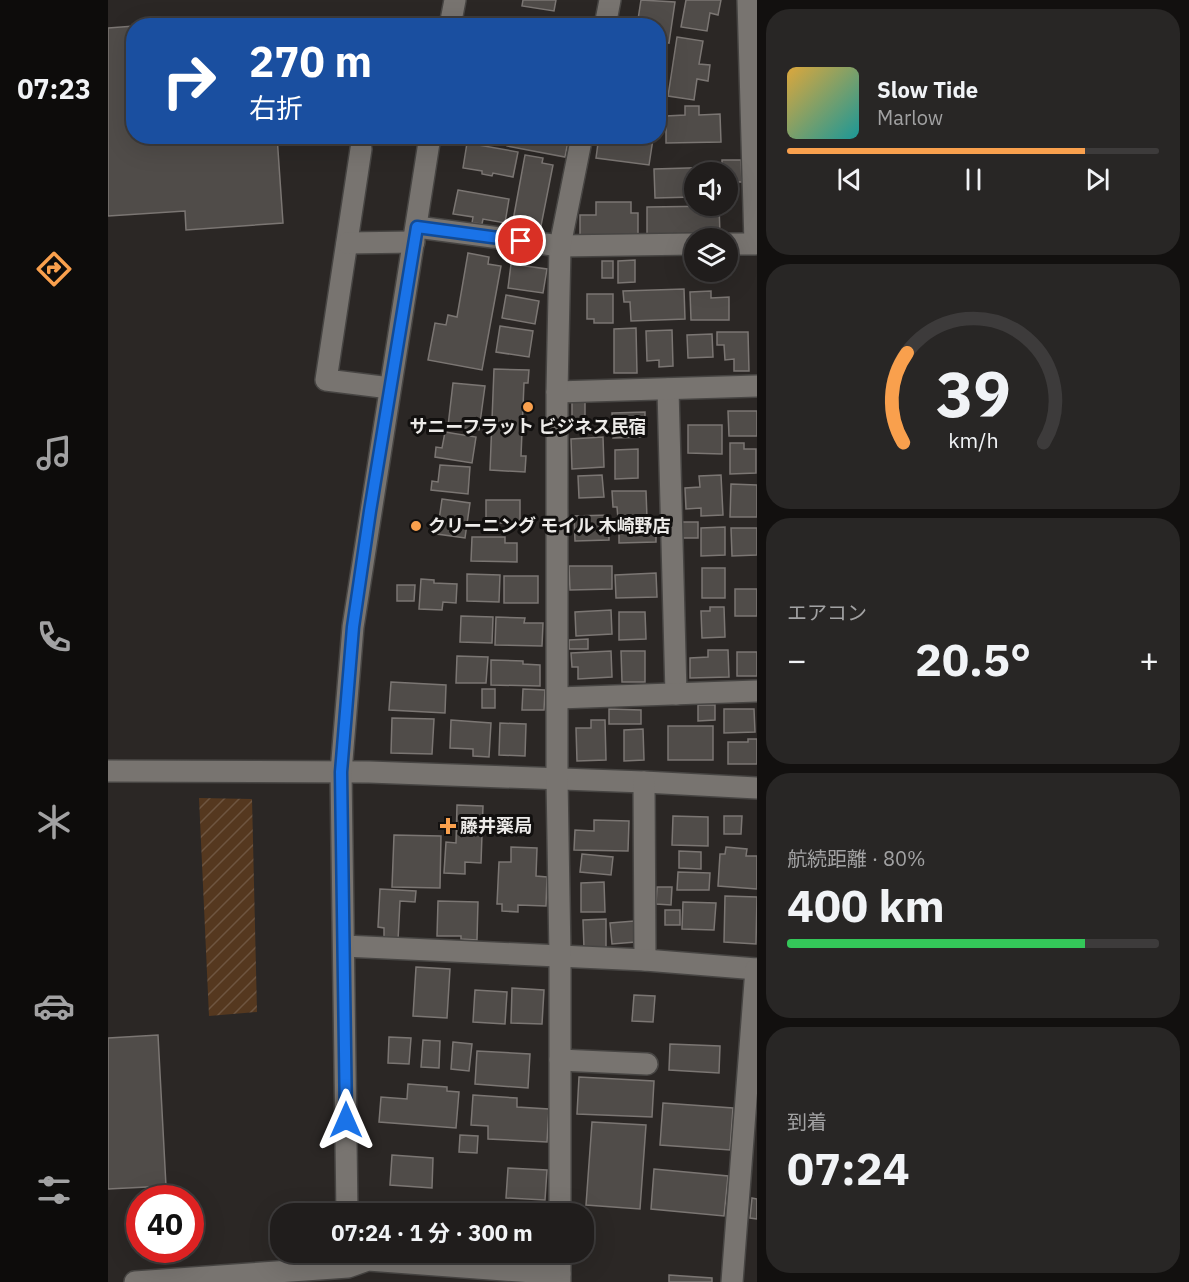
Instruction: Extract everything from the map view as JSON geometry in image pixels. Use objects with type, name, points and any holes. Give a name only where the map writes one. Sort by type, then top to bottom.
[{"type":"street","points":[[452,18],[455,0]]},
{"type":"street","points":[[607,18],[610,0]]},
{"type":"street","points":[[738,244],[755,244],[748,0]]},
{"type":"street","points":[[347,1203],[341,772],[353,627],[429,144]]},
{"type":"street","points":[[560,1203],[556,392],[561,246],[580,144]]},
{"type":"street","points":[[361,149],[326,380],[390,388]]},
{"type":"street","points":[[347,243],[416,235],[561,246],[684,244]]},
{"type":"street","points":[[556,392],[757,386]]},
{"type":"street","points":[[668,389],[676,694]]},
{"type":"street","points":[[558,698],[757,691]]},
{"type":"street","points":[[108,771],[341,772],[757,788]]},
{"type":"street","points":[[644,782],[645,960]]},
{"type":"street","points":[[344,946],[645,960],[757,969],[732,1282]]},
{"type":"street","points":[[560,1060],[647,1064]]},
{"type":"street","points":[[135,1282],[348,1267],[368,1260],[560,1278]]},
{"type":"shaded area","points":[[199,798],[252,799],[257,1012],[209,1016]]},
{"type":"building","points":[[523,0],[556,0],[554,11],[522,6]]},
{"type":"building","points":[[641,0],[675,2],[669,43],[666,42],[666,18],[638,18]]},
{"type":"building","points":[[686,0],[721,0],[718,15],[710,13],[707,31],[681,27]]},
{"type":"building","points":[[126,27],[126,144],[278,144],[283,223],[186,230],[185,211],[108,216],[108,28]]},
{"type":"building","points":[[677,37],[703,41],[699,64],[710,65],[708,81],[697,79],[694,100],[668,96]]},
{"type":"building","points":[[685,106],[699,106],[699,115],[720,114],[721,142],[666,143],[666,116],[685,115]]},
{"type":"building","points":[[467,144],[518,152],[513,177],[493,173],[492,176],[482,174],[482,171],[463,168]]},
{"type":"building","points":[[507,144],[567,144],[565,157],[507,146]]},
{"type":"building","points":[[598,144],[652,144],[649,165],[596,158]]},
{"type":"building","points":[[525,155],[543,158],[542,163],[553,165],[541,226],[529,224],[528,229],[512,226]]},
{"type":"building","points":[[722,160],[741,160],[742,182],[738,182],[738,162],[722,162]]},
{"type":"building","points":[[684,168],[684,197],[655,198],[654,169]]},
{"type":"building","points":[[458,190],[509,199],[505,223],[483,219],[482,224],[472,223],[473,217],[453,214]]},
{"type":"building","points":[[596,202],[631,202],[631,213],[638,213],[638,237],[580,238],[580,215],[596,215]]},
{"type":"building","points":[[684,206],[684,216],[719,216],[720,228],[684,228],[684,234],[647,235],[647,207]]},
{"type":"building","points":[[468,253],[489,257],[488,264],[501,266],[482,370],[428,360],[435,323],[446,325],[448,315],[457,317]]},
{"type":"building","points":[[635,260],[635,282],[618,283],[618,261]]},
{"type":"building","points":[[602,261],[613,261],[613,278],[602,278]]},
{"type":"building","points":[[511,264],[547,269],[543,293],[508,288]]},
{"type":"building","points":[[684,289],[685,319],[631,321],[630,302],[624,302],[623,291]]},
{"type":"building","points":[[711,291],[711,298],[729,297],[729,320],[691,320],[690,292]]},
{"type":"building","points":[[587,294],[613,294],[613,323],[594,323],[594,319],[587,319]]},
{"type":"building","points":[[506,295],[539,301],[535,324],[502,318]]},
{"type":"building","points":[[500,326],[533,331],[529,357],[496,352]]},
{"type":"building","points":[[636,328],[637,373],[614,373],[614,329]]},
{"type":"building","points":[[672,330],[673,366],[659,367],[659,360],[647,361],[646,331]]},
{"type":"building","points":[[717,332],[748,332],[749,371],[734,371],[734,359],[725,360],[724,345],[717,345]]},
{"type":"building","points":[[712,334],[713,357],[688,358],[687,335]]},
{"type":"building","points":[[494,369],[529,370],[528,383],[524,383],[521,456],[526,456],[525,472],[490,470]]},
{"type":"building","points":[[453,383],[485,386],[479,430],[448,426]]},
{"type":"building","points":[[572,402],[585,402],[585,421],[572,421]]},
{"type":"building","points":[[728,411],[757,411],[757,436],[729,436]]},
{"type":"building","points":[[645,412],[645,437],[613,438],[612,413]]},
{"type":"building","points":[[688,425],[722,425],[722,454],[688,453]]},
{"type":"building","points":[[445,432],[476,437],[472,463],[435,457],[436,447],[442,448]]},
{"type":"building","points":[[603,437],[604,467],[572,469],[571,439]]},
{"type":"building","points":[[730,443],[744,443],[744,449],[756,449],[756,473],[730,474]]},
{"type":"building","points":[[638,449],[638,478],[615,479],[615,450]]},
{"type":"building","points":[[440,465],[470,467],[468,494],[431,490],[432,481],[438,482]]},
{"type":"building","points":[[602,475],[604,497],[579,498],[578,476]]},
{"type":"building","points":[[721,475],[723,515],[701,516],[701,508],[686,509],[685,488],[700,487],[699,476]]},
{"type":"building","points":[[731,484],[757,485],[757,517],[730,517]]},
{"type":"building","points":[[612,491],[646,491],[647,518],[618,519],[617,507],[613,507]]},
{"type":"building","points":[[442,499],[470,503],[465,538],[437,534]]},
{"type":"building","points":[[486,500],[520,500],[520,523],[486,523]]},
{"type":"building","points":[[609,515],[609,540],[575,541],[574,516]]},
{"type":"building","points":[[656,521],[656,542],[619,543],[619,522]]},
{"type":"building","points":[[682,522],[698,522],[698,538],[682,538]]},
{"type":"building","points":[[725,527],[725,555],[701,556],[701,528]]},
{"type":"building","points":[[731,528],[757,528],[757,555],[732,556]]},
{"type":"building","points":[[472,537],[505,537],[505,543],[517,543],[517,562],[471,561]]},
{"type":"building","points":[[569,566],[612,566],[612,589],[570,590]]},
{"type":"building","points":[[702,568],[725,568],[725,598],[702,598]]},
{"type":"building","points":[[656,573],[657,597],[616,598],[615,575]]},
{"type":"building","points":[[467,574],[500,575],[499,602],[467,601]]},
{"type":"building","points":[[504,576],[538,576],[538,603],[504,603]]},
{"type":"building","points":[[421,579],[434,580],[434,583],[457,584],[456,603],[443,602],[442,610],[419,609]]},
{"type":"building","points":[[397,585],[415,585],[414,601],[397,601]]},
{"type":"building","points":[[735,589],[757,589],[757,616],[735,616]]},
{"type":"building","points":[[710,607],[724,607],[725,637],[702,638],[701,611],[710,611]]},
{"type":"building","points":[[611,610],[612,634],[576,636],[575,612]]},
{"type":"building","points":[[619,612],[645,612],[646,639],[619,640]]},
{"type":"building","points":[[461,616],[493,617],[492,643],[460,642]]},
{"type":"building","points":[[496,617],[525,618],[524,623],[543,623],[542,646],[495,645]]},
{"type":"building","points":[[588,639],[588,649],[569,649],[569,640]]},
{"type":"building","points":[[708,650],[728,650],[729,677],[690,678],[690,658],[708,657]]},
{"type":"building","points":[[611,651],[612,677],[578,679],[578,667],[572,667],[571,653]]},
{"type":"building","points":[[621,651],[645,651],[645,682],[622,682]]},
{"type":"building","points":[[737,652],[757,652],[757,676],[737,676]]},
{"type":"building","points":[[457,656],[488,657],[486,683],[456,683]]},
{"type":"building","points":[[491,660],[523,661],[523,664],[540,665],[540,686],[491,685]]},
{"type":"building","points":[[391,682],[446,685],[445,713],[389,710]]},
{"type":"building","points":[[482,689],[495,689],[495,708],[482,708]]},
{"type":"building","points":[[523,689],[545,690],[544,710],[522,710]]},
{"type":"building","points":[[698,705],[715,705],[715,720],[698,721]]},
{"type":"building","points":[[609,709],[641,710],[641,724],[609,724]]},
{"type":"building","points":[[724,709],[754,709],[755,732],[724,733]]},
{"type":"building","points":[[392,718],[434,719],[432,754],[391,753]]},
{"type":"building","points":[[451,720],[491,723],[489,757],[473,756],[473,749],[450,748]]},
{"type":"building","points":[[591,720],[605,720],[606,760],[577,761],[576,728],[591,728]]},
{"type":"building","points":[[500,723],[526,724],[525,756],[499,755]]},
{"type":"building","points":[[668,726],[713,726],[713,760],[668,760]]},
{"type":"building","points":[[643,729],[644,760],[624,761],[624,730]]},
{"type":"building","points":[[748,739],[757,739],[757,764],[728,764],[728,742],[748,742]]},
{"type":"building","points":[[457,805],[483,806],[481,863],[465,862],[465,874],[444,873],[446,842],[456,843]]},
{"type":"building","points":[[673,816],[708,817],[708,846],[672,845]]},
{"type":"building","points":[[724,816],[742,816],[741,834],[724,834]]},
{"type":"building","points":[[594,820],[629,821],[628,851],[574,850],[575,830],[594,831]]},
{"type":"building","points":[[394,835],[441,836],[440,888],[392,887]]},
{"type":"building","points":[[511,847],[537,848],[536,876],[547,877],[546,906],[518,905],[518,912],[502,911],[502,904],[497,904],[499,862],[511,862]]},
{"type":"building","points":[[726,847],[747,849],[746,856],[757,856],[757,889],[718,886],[720,854],[725,854]]},
{"type":"building","points":[[679,851],[701,852],[701,869],[679,868]]},
{"type":"building","points":[[582,854],[613,857],[611,875],[580,872]]},
{"type":"building","points":[[678,872],[710,873],[709,890],[677,890]]},
{"type":"building","points":[[604,882],[605,912],[581,912],[581,883]]},
{"type":"building","points":[[657,887],[672,887],[671,905],[656,904]]},
{"type":"building","points":[[380,889],[416,891],[415,902],[400,901],[398,941],[384,940],[384,928],[378,927]]},
{"type":"building","points":[[725,896],[757,897],[756,944],[724,942]]},
{"type":"building","points":[[438,901],[478,902],[477,940],[461,939],[461,936],[437,936]]},
{"type":"building","points":[[683,902],[716,903],[714,930],[682,929]]},
{"type":"building","points":[[665,910],[680,910],[680,925],[665,925]]},
{"type":"building","points":[[606,919],[606,949],[584,949],[583,920]]},
{"type":"building","points":[[634,921],[636,942],[612,944],[610,923]]},
{"type":"building","points":[[416,967],[450,969],[447,1018],[413,1016]]},
{"type":"building","points":[[512,988],[544,990],[542,1024],[511,1023]]},
{"type":"building","points":[[475,990],[507,992],[505,1024],[473,1022]]},
{"type":"building","points":[[634,995],[655,996],[653,1022],[632,1021]]},
{"type":"building","points":[[158,1035],[166,1185],[126,1185],[126,1188],[108,1189],[108,1038]]},
{"type":"building","points":[[389,1037],[411,1038],[409,1064],[388,1063]]},
{"type":"building","points":[[423,1040],[440,1041],[439,1068],[421,1067]]},
{"type":"building","points":[[453,1042],[472,1044],[469,1071],[451,1069]]},
{"type":"building","points":[[670,1044],[720,1046],[719,1073],[669,1070]]},
{"type":"building","points":[[477,1051],[530,1054],[528,1088],[475,1084]]},
{"type":"building","points":[[579,1077],[654,1081],[652,1117],[577,1114]]},
{"type":"building","points":[[408,1084],[447,1087],[447,1091],[459,1092],[456,1128],[379,1122],[381,1097],[407,1099]]},
{"type":"building","points":[[473,1095],[517,1098],[517,1107],[549,1109],[547,1142],[488,1139],[488,1126],[471,1125]]},
{"type":"building","points":[[663,1103],[733,1108],[730,1150],[660,1145]]},
{"type":"building","points":[[592,1122],[646,1125],[640,1209],[586,1203]]},
{"type":"building","points":[[460,1135],[478,1136],[477,1153],[459,1152]]},
{"type":"building","points":[[392,1155],[433,1158],[432,1188],[390,1185]]},
{"type":"building","points":[[508,1168],[547,1170],[545,1200],[506,1198]]},
{"type":"building","points":[[654,1169],[728,1176],[724,1216],[651,1209]]},
{"type":"building","points":[[752,1198],[757,1199],[757,1219],[750,1218]]},
{"type":"building","points":[[669,1275],[712,1278],[712,1282],[669,1282]]},
{"type":"place","name":"サニーフラット ビジネス民宿","points":[[528,407]]},
{"type":"place","name":"クリーニング モイル 木崎野店","points":[[416,526]]},
{"type":"place","name":"藤井薬局","points":[[448,826]]},
{"type":"route","points":[[346,1120],[341,772],[353,627],[417,227],[521,241]]}]
